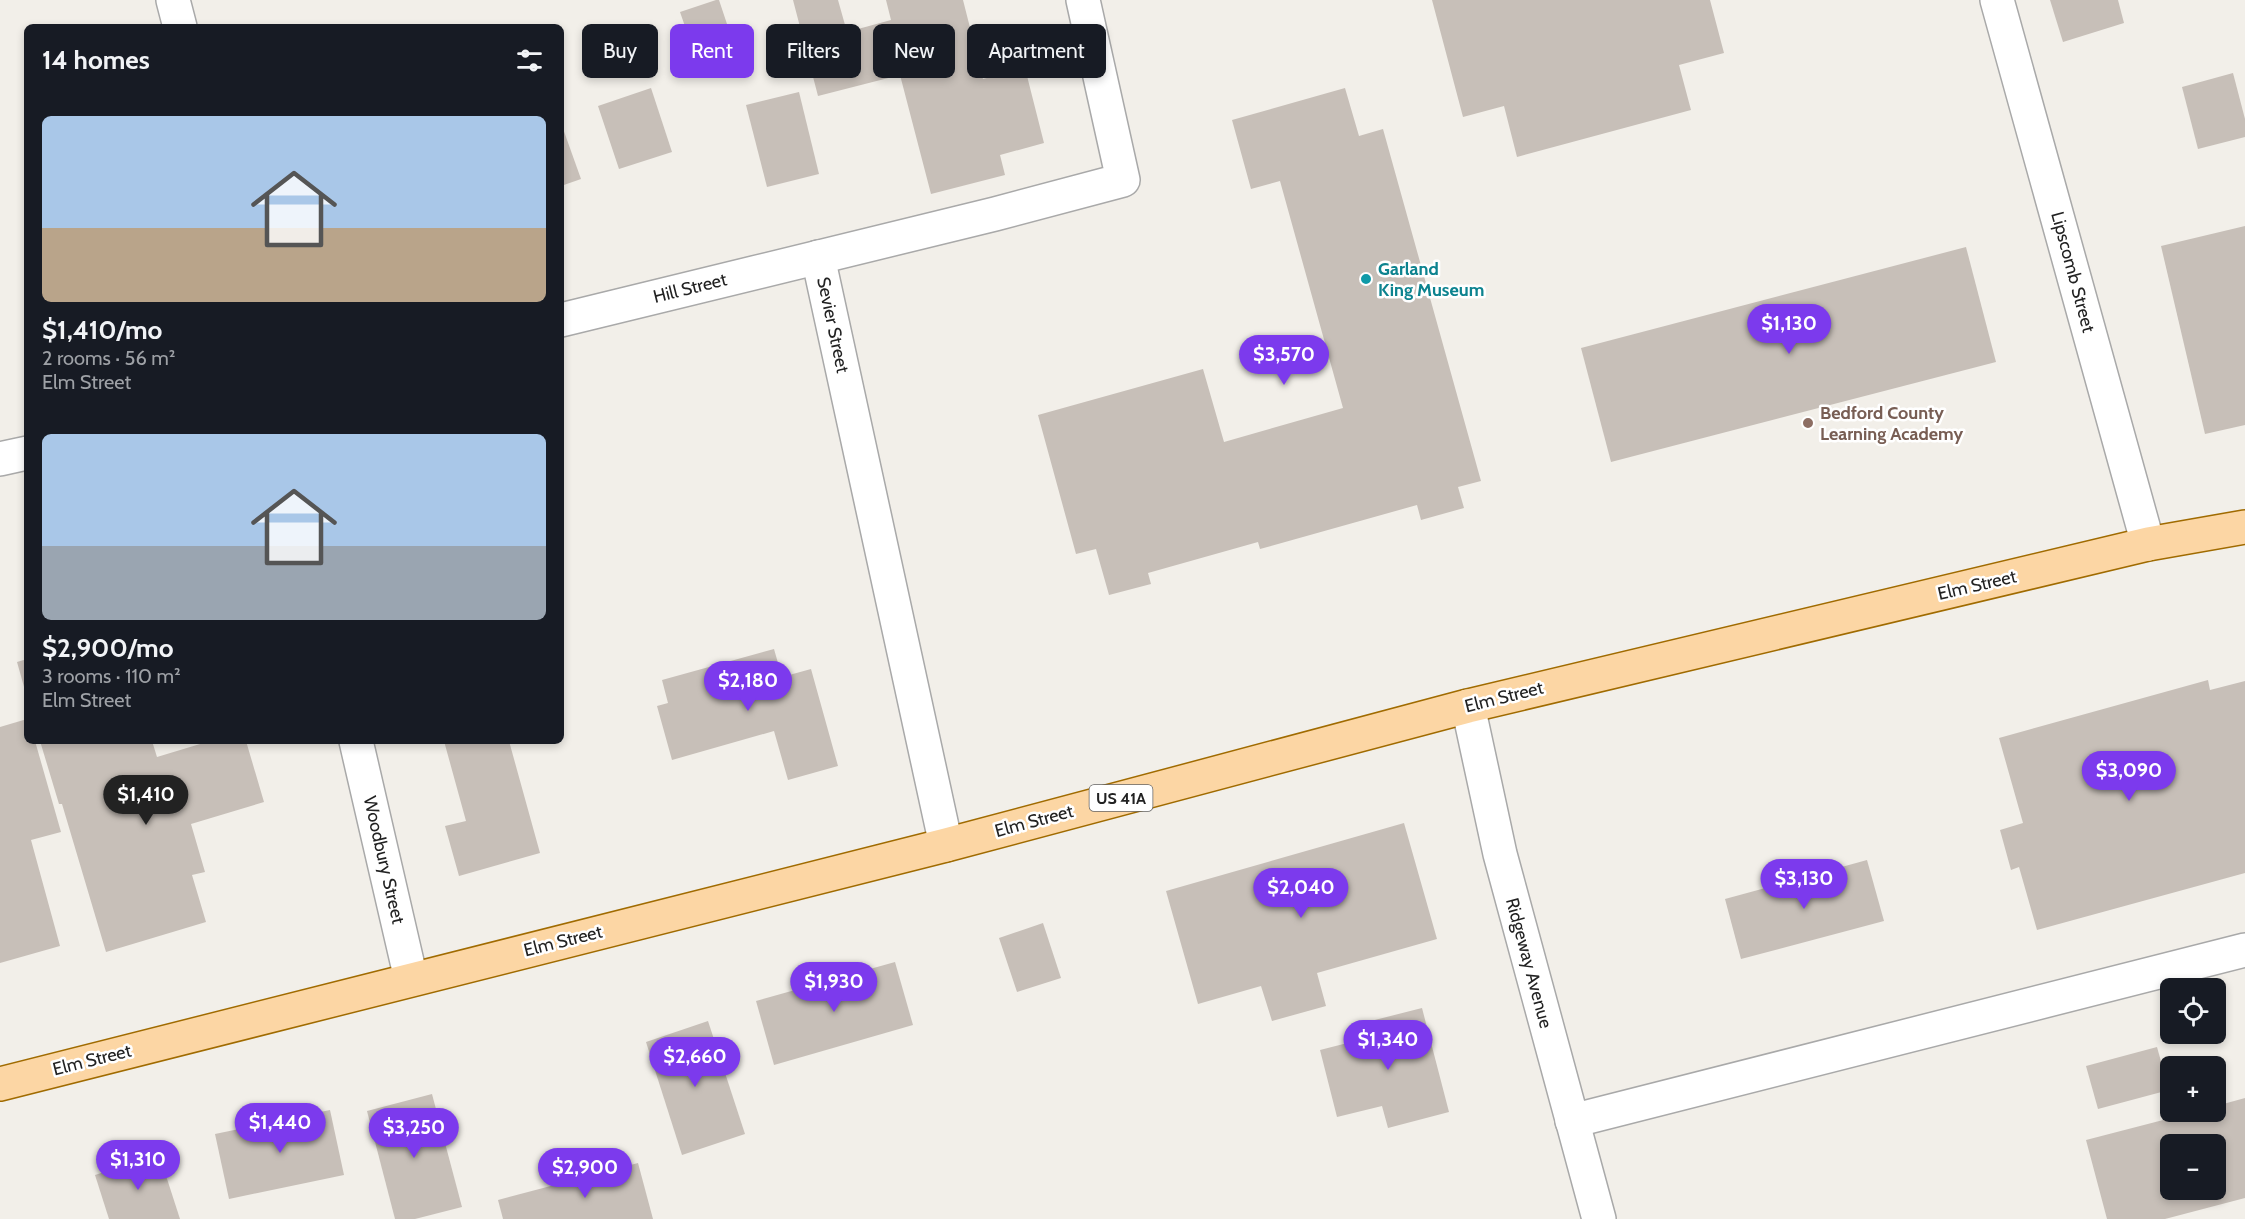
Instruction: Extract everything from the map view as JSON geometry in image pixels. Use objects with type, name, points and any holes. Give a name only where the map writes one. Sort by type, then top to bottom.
[{"type":"main road","name":"Elm Street","points":[[0,1084],[946,845],[1468,706],[2148,544],[2245,527]]},
{"type":"street","points":[[173,0],[179,24]]},
{"type":"street","name":"Sevier Street","points":[[946,845],[818,257],[1123,180],[1083,0]]},
{"type":"street","name":"Lipscomb Street","points":[[1997,0],[2148,544]]},
{"type":"street","name":"Hill Street","points":[[564,319],[818,257]]},
{"type":"street","points":[[0,459],[24,454]]},
{"type":"street","name":"Ridgeway Avenue","points":[[1468,706],[1500,854],[1599,1219]]},
{"type":"street","name":"Woodbury Street","points":[[357,744],[411,979]]},
{"type":"street","points":[[1572,1121],[2245,950]]},
{"type":"building","points":[[719,0],[727,24],[684,24],[680,12]]},
{"type":"building","points":[[793,0],[838,0],[845,24],[799,24]]},
{"type":"building","points":[[886,0],[963,0],[969,24],[967,24],[967,78],[1028,78],[1044,143],[1000,155],[1005,175],[931,194],[901,78],[955,78],[955,24],[876,24],[891,20]]},
{"type":"building","points":[[1432,0],[1710,0],[1724,53],[1679,65],[1691,110],[1517,157],[1504,106],[1463,117]]},
{"type":"building","points":[[2050,0],[2118,0],[2124,23],[2063,42]]},
{"type":"building","points":[[873,25],[873,78],[888,78],[818,96],[813,78],[861,78],[861,28]]},
{"type":"building","points":[[2233,73],[2245,119],[2245,137],[2198,149],[2182,87]]},
{"type":"building","points":[[651,88],[672,152],[619,169],[598,106]]},
{"type":"building","name":"Garland King Museum","points":[[1345,88],[1359,136],[1383,129],[1481,481],[1458,487],[1464,508],[1421,520],[1417,505],[1260,549],[1258,542],[1148,573],[1151,584],[1109,595],[1096,549],[1076,554],[1038,415],[1203,369],[1224,442],[1343,408],[1280,181],[1251,189],[1232,120]]},
{"type":"building","points":[[799,92],[819,174],[767,187],[746,105]]},
{"type":"building","points":[[564,131],[581,179],[564,185]]},
{"type":"building","points":[[2245,226],[2245,425],[2205,434],[2161,246]]},
{"type":"building","name":"Bedford County Learning Academy","points":[[1966,247],[1996,362],[1611,462],[1581,348]]},
{"type":"building","points":[[774,649],[782,677],[811,669],[838,766],[788,780],[774,731],[672,760],[657,706],[668,703],[662,680]]},
{"type":"building","points":[[24,660],[24,687],[17,662]]},
{"type":"building","points":[[2208,680],[2210,690],[2245,681],[2245,873],[2037,930],[2019,867],[2011,870],[2000,830],[2023,823],[1999,738]]},
{"type":"building","points":[[24,720],[24,744],[36,744],[61,832],[31,840],[60,946],[0,963],[0,727]]},
{"type":"building","points":[[41,744],[153,744],[157,757],[200,744],[247,744],[264,802],[191,824],[205,872],[192,875],[206,922],[106,952],[62,804],[59,804]]},
{"type":"building","points":[[445,744],[510,744],[540,853],[459,876],[445,826],[466,821]]},
{"type":"building","points":[[1404,823],[1437,939],[1317,973],[1326,1006],[1272,1021],[1261,986],[1198,1004],[1166,891]]},
{"type":"building","points":[[1867,860],[1884,921],[1741,959],[1725,899]]},
{"type":"building","points":[[1043,923],[1061,978],[1017,992],[999,938]]},
{"type":"building","points":[[895,962],[913,1025],[774,1065],[756,1001]]},
{"type":"building","points":[[1422,1008],[1449,1112],[1388,1128],[1382,1106],[1337,1117],[1320,1050],[1363,1039],[1359,1024]]},
{"type":"building","points":[[708,1021],[745,1134],[682,1155],[646,1042]]},
{"type":"building","points":[[2157,1047],[2160,1058],[2160,1092],[2098,1109],[2086,1066]]},
{"type":"building","points":[[432,1094],[462,1207],[415,1219],[395,1219],[367,1111]]},
{"type":"building","points":[[2245,1098],[2245,1198],[2165,1219],[2107,1219],[2086,1140],[2160,1121],[2226,1122],[2226,1103]]},
{"type":"building","points":[[330,1110],[344,1175],[229,1199],[215,1134]]},
{"type":"building","points":[[159,1154],[180,1219],[109,1219],[95,1175]]},
{"type":"building","points":[[638,1163],[653,1219],[503,1219],[498,1200]]},
{"type":"place","name":"Garland King Museum","points":[[1366,279]]},
{"type":"place","name":"Bedford County Learning Academy","points":[[1808,423]]}]
